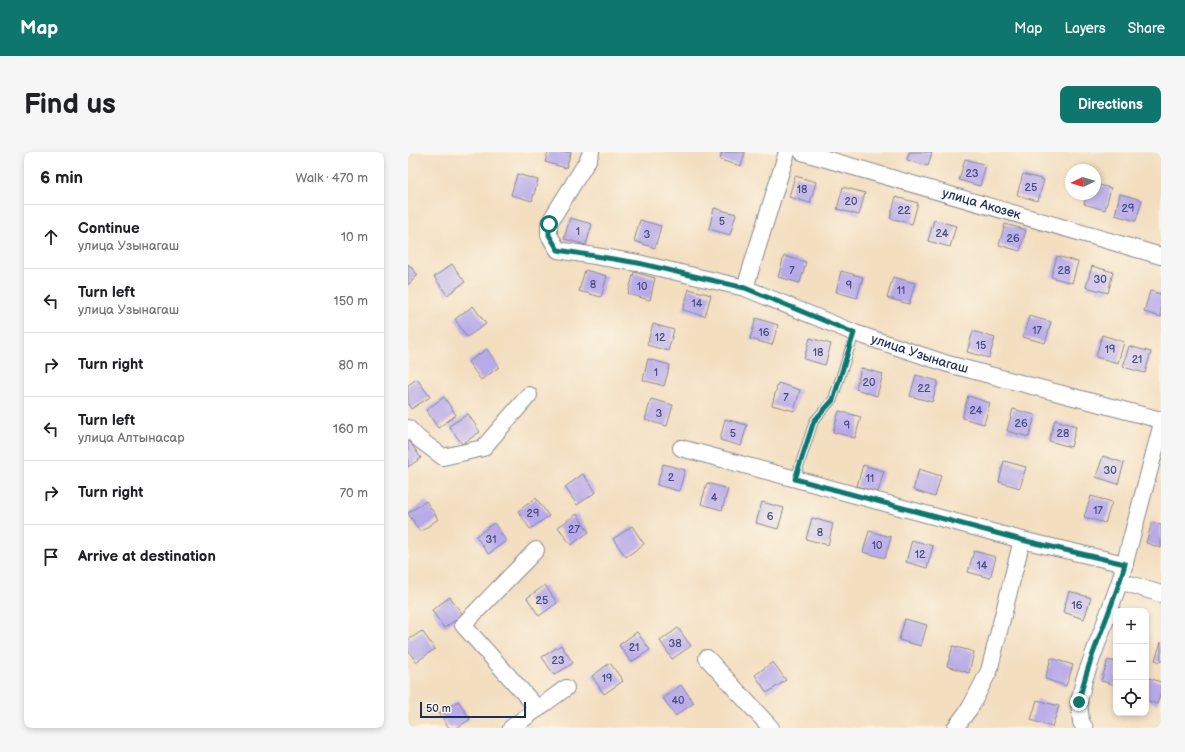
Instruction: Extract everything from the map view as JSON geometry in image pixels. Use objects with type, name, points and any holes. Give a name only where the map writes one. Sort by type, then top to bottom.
[{"type":"street","name":"улица Узынагаш","points":[[591,152],[588,160],[549,224],[549,235],[558,250],[638,263],[745,288],[854,333],[948,364],[1161,420]]},
{"type":"street","points":[[745,288],[787,152]]},
{"type":"street","name":"улица Акозек","points":[[802,152],[1161,256]]},
{"type":"street","points":[[408,428],[419,439],[443,457],[483,448],[528,395]]},
{"type":"street","points":[[1085,728],[1081,722],[1079,702],[1084,680],[1120,581],[1161,427]]},
{"type":"street","points":[[681,448],[1022,540],[1125,564]]},
{"type":"street","points":[[955,728],[970,708],[989,671],[1022,540]]},
{"type":"street","points":[[536,550],[463,625],[538,709]]},
{"type":"street","points":[[1120,581],[1161,594]]},
{"type":"street","points":[[707,658],[771,728]]},
{"type":"street","points":[[511,728],[566,688]]},
{"type":"lane","points":[[795,479],[814,421],[833,400],[854,333]]},
{"type":"building","points":[[548,152],[571,152],[566,168],[545,162]]},
{"type":"building","points":[[722,152],[745,152],[741,166],[720,160]]},
{"type":"building","points":[[909,152],[932,152],[928,166],[907,160]]},
{"type":"building","points":[[965,159],[986,165],[980,186],[959,180]]},
{"type":"building","points":[[517,174],[538,180],[532,201],[511,195]]},
{"type":"building","points":[[1023,174],[1044,180],[1038,201],[1017,195]]},
{"type":"building","points":[[795,176],[816,182],[810,203],[789,197]]},
{"type":"building","points":[[1101,186],[1111,188],[1105,210],[1084,204],[1085,200],[1101,200]]},
{"type":"building","points":[[843,187],[865,193],[859,215],[837,209]]},
{"type":"building","points":[[1120,194],[1142,200],[1136,221],[1115,215]]},
{"type":"building","points":[[896,197],[918,203],[912,224],[890,218]]},
{"type":"building","points":[[714,208],[736,214],[730,235],[709,229]]},
{"type":"building","points":[[570,218],[592,224],[586,245],[564,239]]},
{"type":"building","points":[[640,220],[661,226],[655,248],[634,241]]},
{"type":"building","points":[[934,220],[956,226],[950,247],[928,241]]},
{"type":"building","points":[[1005,224],[1026,230],[1020,251],[999,245]]},
{"type":"building","points":[[784,256],[806,262],[800,283],[778,277]]},
{"type":"building","points":[[1057,256],[1078,262],[1072,283],[1051,277]]},
{"type":"building","points":[[408,264],[418,275],[408,285]]},
{"type":"building","points":[[452,264],[465,282],[447,295],[434,277]]},
{"type":"building","points":[[1092,266],[1113,272],[1108,293],[1086,287]]},
{"type":"building","points":[[585,270],[607,276],[601,297],[579,291]]},
{"type":"building","points":[[841,271],[863,277],[857,298],[836,292]]},
{"type":"building","points":[[634,272],[655,278],[650,300],[628,294]]},
{"type":"building","points":[[893,277],[915,283],[909,304],[887,298]]},
{"type":"building","points":[[689,289],[711,295],[705,316],[683,310]]},
{"type":"building","points":[[1150,291],[1161,294],[1161,317],[1144,312]]},
{"type":"building","points":[[473,306],[486,324],[467,337],[455,319]]},
{"type":"building","points":[[1029,316],[1051,322],[1045,343],[1023,337]]},
{"type":"building","points":[[756,318],[778,325],[772,345],[750,339]]},
{"type":"building","points":[[653,324],[674,330],[668,351],[647,345]]},
{"type":"building","points":[[973,331],[995,338],[989,358],[967,352]]},
{"type":"building","points":[[1102,335],[1124,342],[1118,363],[1096,357]]},
{"type":"building","points":[[810,338],[831,344],[825,365],[804,359]]},
{"type":"building","points":[[1129,346],[1151,352],[1145,373],[1123,367]]},
{"type":"building","points":[[487,349],[499,367],[481,380],[468,362]]},
{"type":"building","points":[[648,359],[670,365],[664,386],[643,380]]},
{"type":"building","points":[[861,368],[883,374],[877,396],[856,389]]},
{"type":"building","points":[[916,375],[938,381],[932,402],[910,396]]},
{"type":"building","points":[[417,379],[430,397],[411,409],[408,404],[408,385]]},
{"type":"building","points":[[778,383],[800,390],[794,411],[772,405]]},
{"type":"building","points":[[968,396],[990,403],[984,424],[962,418]]},
{"type":"building","points":[[444,397],[456,415],[438,428],[426,410]]},
{"type":"building","points":[[651,399],[673,405],[667,426],[645,420]]},
{"type":"building","points":[[1013,409],[1035,415],[1029,437],[1007,431]]},
{"type":"building","points":[[839,411],[861,417],[855,438],[833,432]]},
{"type":"building","points":[[468,414],[480,432],[462,444],[449,426]]},
{"type":"building","points":[[725,419],[747,425],[741,446],[720,440]]},
{"type":"building","points":[[1055,420],[1076,426],[1071,447],[1049,441]]},
{"type":"building","points":[[408,439],[421,458],[408,467]]},
{"type":"building","points":[[1103,456],[1124,463],[1118,484],[1096,477]]},
{"type":"building","points":[[1004,461],[1026,467],[1020,488],[999,482]]},
{"type":"building","points":[[663,464],[685,470],[679,491],[657,485]]},
{"type":"building","points":[[863,465],[884,471],[878,492],[857,486]]},
{"type":"building","points":[[919,469],[941,476],[935,497],[913,490]]},
{"type":"building","points":[[583,474],[596,492],[577,505],[565,487]]},
{"type":"building","points":[[707,483],[728,489],[722,510],[701,504]]},
{"type":"building","points":[[1091,496],[1112,502],[1105,523],[1084,517]]},
{"type":"building","points":[[536,498],[549,516],[530,529],[518,511]]},
{"type":"building","points":[[426,501],[438,519],[420,532],[408,513]]},
{"type":"building","points":[[762,502],[784,508],[778,529],[756,523]]},
{"type":"building","points":[[577,514],[589,532],[571,545],[558,527]]},
{"type":"building","points":[[812,518],[833,524],[828,545],[806,539]]},
{"type":"building","points":[[1152,522],[1161,525],[1161,548],[1146,543]]},
{"type":"building","points":[[494,523],[506,541],[488,554],[476,536]]},
{"type":"building","points":[[632,526],[644,544],[626,557],[613,539]]},
{"type":"building","points":[[869,531],[891,537],[885,558],[863,552]]},
{"type":"building","points":[[912,540],[933,546],[927,568],[906,562]]},
{"type":"building","points":[[974,551],[996,557],[990,578],[968,572]]},
{"type":"building","points":[[545,585],[557,603],[539,616],[527,598]]},
{"type":"building","points":[[1069,591],[1091,598],[1084,619],[1063,612]]},
{"type":"building","points":[[450,597],[463,615],[444,628],[432,610]]},
{"type":"building","points":[[905,619],[927,625],[921,646],[899,640]]},
{"type":"building","points":[[678,628],[691,646],[672,659],[660,641]]},
{"type":"building","points":[[422,631],[435,649],[416,662],[408,650],[408,640]]},
{"type":"building","points":[[637,632],[650,650],[631,662],[619,645]]},
{"type":"building","points":[[1161,642],[1161,662],[1155,660]]},
{"type":"building","points":[[561,645],[573,663],[554,675],[542,657]]},
{"type":"building","points":[[953,646],[974,652],[969,673],[947,666]]},
{"type":"building","points":[[1051,658],[1073,665],[1066,686],[1045,679]]},
{"type":"building","points":[[1108,660],[1113,661],[1113,684],[1101,681]]},
{"type":"building","points":[[773,662],[786,680],[767,693],[755,675]]},
{"type":"building","points":[[610,663],[623,681],[604,694],[592,676]]},
{"type":"building","points":[[1149,678],[1161,682],[1161,692],[1157,704],[1149,701]]},
{"type":"building","points":[[681,685],[694,703],[675,716],[663,698]]},
{"type":"building","points":[[1037,700],[1059,706],[1052,727],[1031,720]]},
{"type":"building","points":[[458,701],[470,719],[457,728],[449,728],[439,713]]},
{"type":"route","points":[[549,224],[549,235],[558,250],[638,263],[745,288],[854,333],[833,400],[814,421],[795,479],[1022,540],[1125,564],[1084,680],[1079,702]]}]
